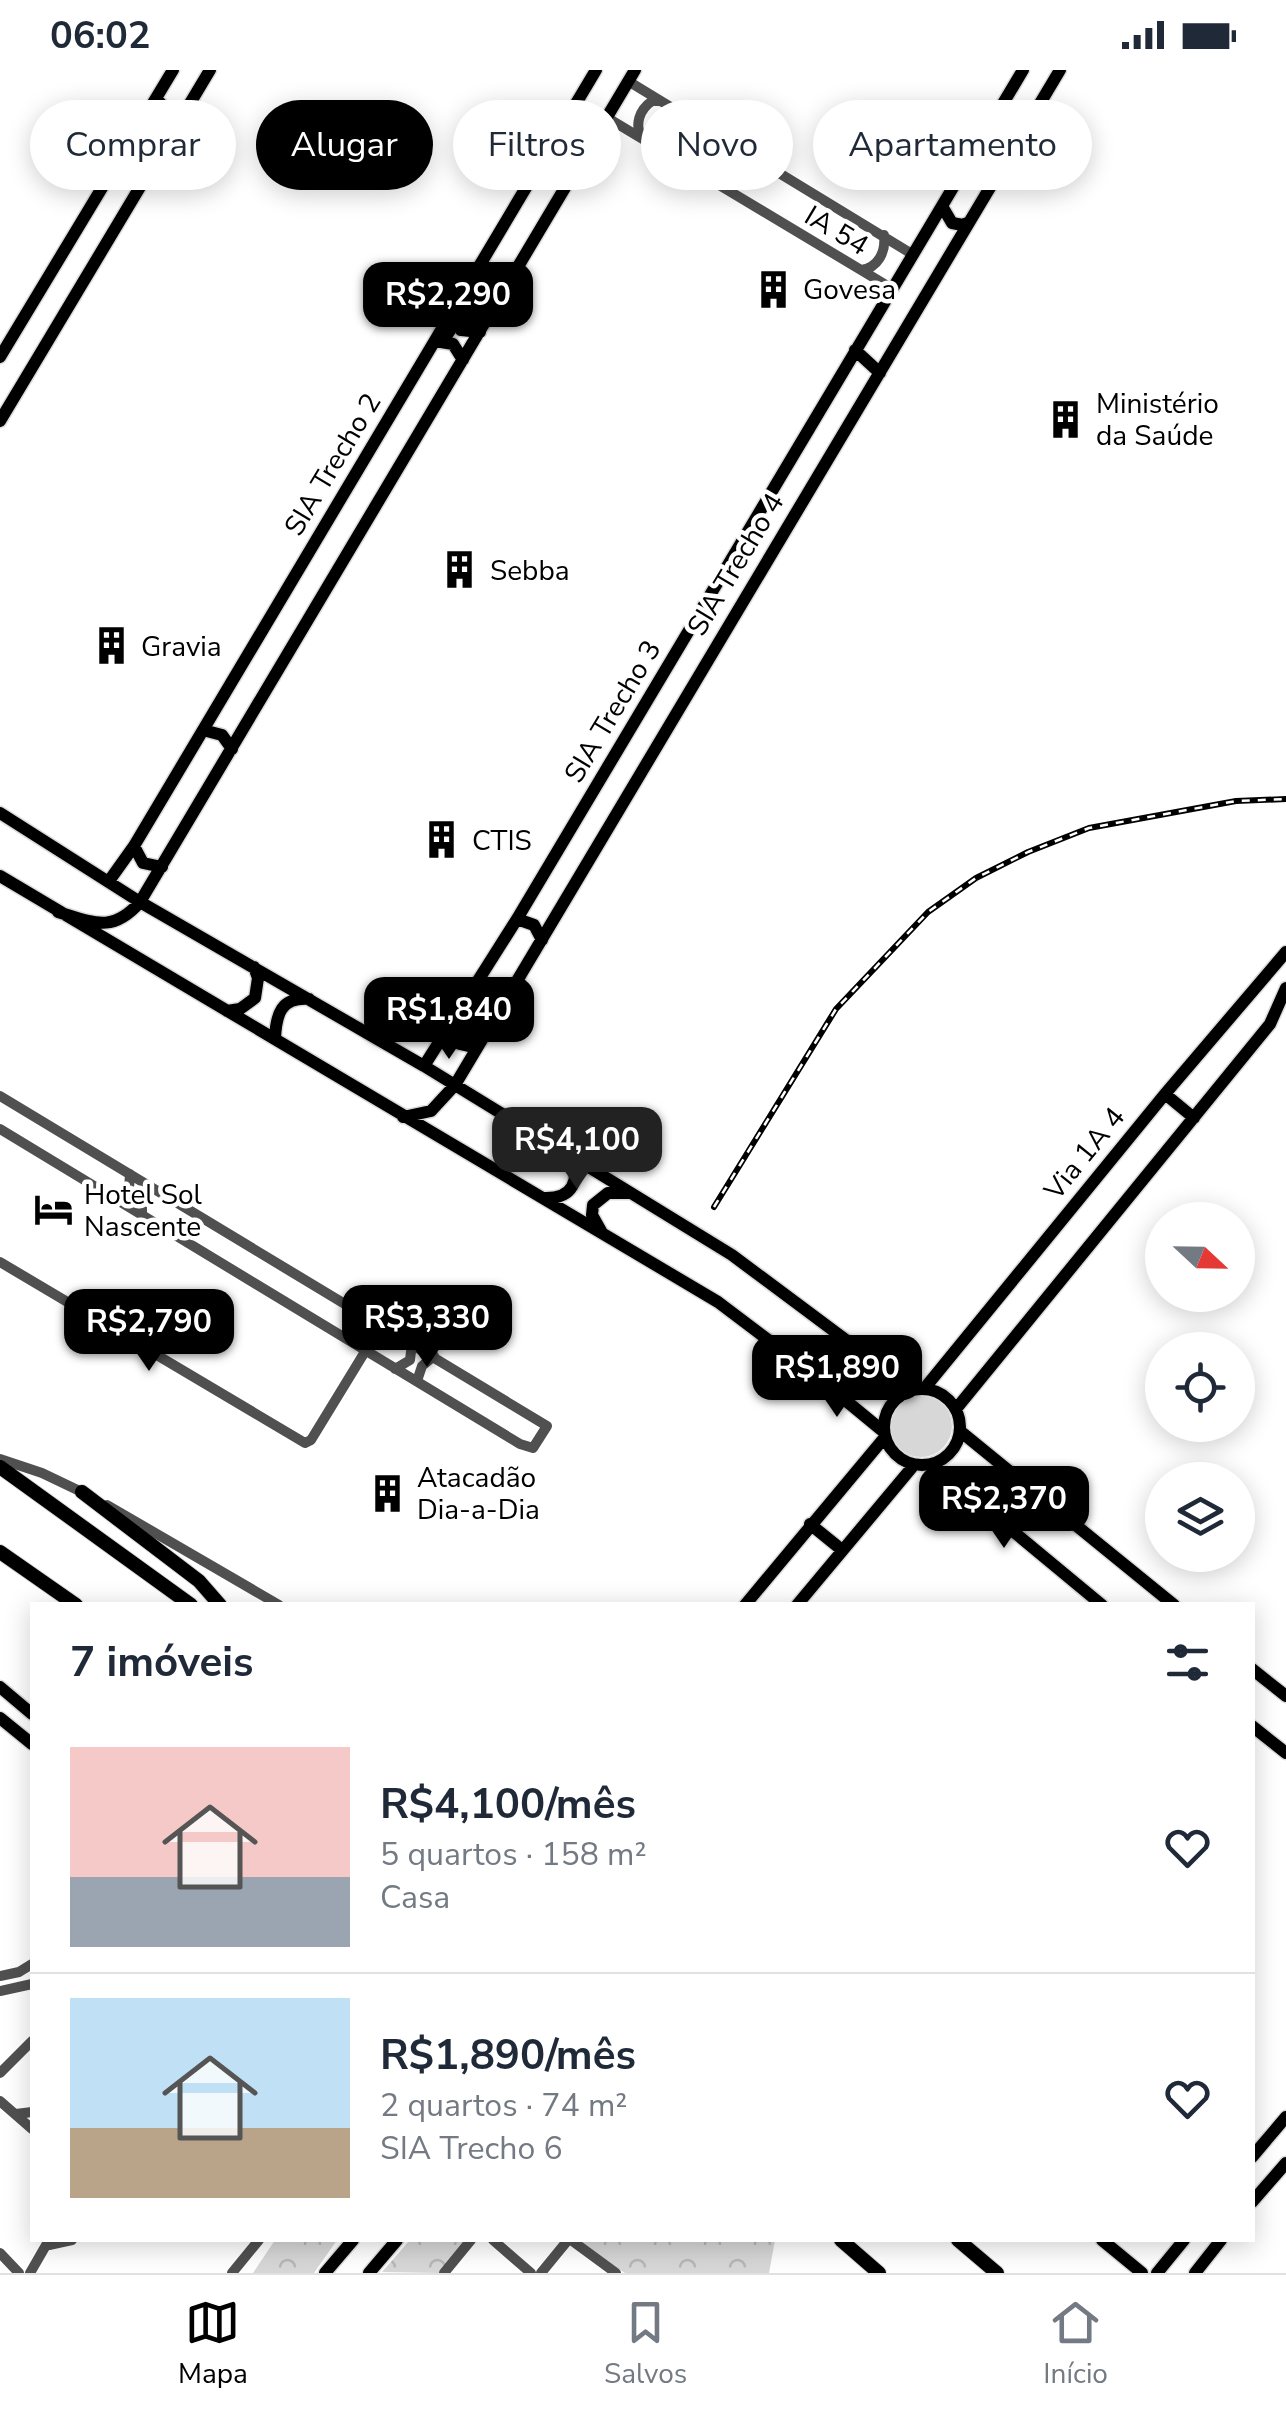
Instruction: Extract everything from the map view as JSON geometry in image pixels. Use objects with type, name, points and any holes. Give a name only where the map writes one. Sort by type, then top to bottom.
[{"type":"highway","points":[[0,1467],[187,1602]]},
{"type":"highway","points":[[82,1492],[200,1581],[218,1602]]},
{"type":"highway","points":[[0,1552],[72,1602]]},
{"type":"highway","points":[[843,2242],[879,2273]]},
{"type":"highway","points":[[961,2242],[1000,2273]]},
{"type":"highway","points":[[973,2242],[1000,2273]]},
{"type":"main road","points":[[156,99],[174,70]]},
{"type":"main road","points":[[192,100],[210,70]]},
{"type":"main road","name":"SIA Trecho 2","points":[[109,881],[134,846],[596,70]]},
{"type":"main road","name":"SIA Trecho 3","points":[[424,1066],[517,919],[1023,70]]},
{"type":"main road","name":"SIA Trecho 4","points":[[455,1085],[1060,70]]},
{"type":"main road","points":[[617,100],[632,76]]},
{"type":"main road","points":[[0,357],[102,190]]},
{"type":"main road","points":[[0,421],[138,190]]},
{"type":"main road","points":[[58,912],[108,924],[120,920],[140,902],[563,190]]},
{"type":"main road","points":[[942,206],[952,222],[969,222]]},
{"type":"main road","points":[[452,312],[461,330],[480,332]]},
{"type":"main road","points":[[435,340],[453,344],[463,360]]},
{"type":"main road","points":[[855,350],[880,373]]},
{"type":"main road","points":[[764,504],[774,519],[790,522]]},
{"type":"main road","points":[[748,530],[766,533],[774,547]]},
{"type":"main road","points":[[203,730],[222,735],[232,749]]},
{"type":"main road","points":[[0,813],[140,902],[312,999],[633,1193],[732,1255],[918,1389],[937,1392],[956,1409],[960,1431],[951,1452],[932,1464],[914,1465],[895,1455],[884,1434],[816,1376],[718,1302],[0,876]]},
{"type":"main road","points":[[134,846],[143,863],[162,868]]},
{"type":"main road","points":[[517,919],[534,925],[542,940]]},
{"type":"main road","name":"Via 1A 4","points":[[918,1389],[1286,952]]},
{"type":"main road","points":[[228,1011],[240,1009],[256,998],[258,978],[254,967]]},
{"type":"main road","points":[[956,1409],[1270,1024],[1286,988]]},
{"type":"main road","points":[[275,1039],[283,1006],[290,1000],[312,999]]},
{"type":"main road","points":[[448,1030],[460,1044],[476,1048]]},
{"type":"main road","points":[[403,1118],[431,1111],[455,1085]]},
{"type":"main road","points":[[1165,1094],[1194,1118]]},
{"type":"main road","points":[[542,1198],[562,1197],[574,1186],[572,1156]]},
{"type":"main road","points":[[606,1237],[594,1222],[594,1205],[608,1193],[633,1193]]},
{"type":"main road","points":[[746,1602],[884,1434],[890,1405],[918,1389]]},
{"type":"main road","points":[[960,1431],[1170,1602]]},
{"type":"main road","points":[[932,1464],[1098,1602]]},
{"type":"main road","points":[[799,1602],[914,1465]]},
{"type":"main road","points":[[810,1524],[842,1550]]},
{"type":"main road","points":[[1255,1671],[1286,1696]]},
{"type":"main road","points":[[0,1687],[30,1712]]},
{"type":"main road","points":[[0,1718],[30,1742]]},
{"type":"main road","points":[[1255,1728],[1286,1753]]},
{"type":"main road","points":[[1255,2153],[1286,2117]]},
{"type":"main road","points":[[1255,2199],[1286,2163]]},
{"type":"main road","points":[[325,2273],[352,2242]]},
{"type":"main road","points":[[369,2273],[395,2242]]},
{"type":"main road","points":[[1104,2242],[1142,2273]]},
{"type":"main road","points":[[1157,2273],[1182,2242]]},
{"type":"main road","points":[[1194,2273],[1219,2242]]},
{"type":"street","name":"IA 54","points":[[632,76],[660,100]]},
{"type":"street","points":[[641,114],[641,138]]},
{"type":"street","name":"IA 54","points":[[621,126],[641,138]]},
{"type":"street","name":"IA 54","points":[[793,180],[912,254]]},
{"type":"street","name":"IA 54","points":[[727,190],[892,288]]},
{"type":"street","points":[[860,270],[867,270],[879,259],[884,251],[884,235]]},
{"type":"street","points":[[0,1096],[547,1426],[533,1448],[520,1444],[0,1129]]},
{"type":"street","points":[[116,1198],[129,1189],[130,1174]]},
{"type":"street","points":[[142,1214],[142,1199],[154,1189]]},
{"type":"street","points":[[0,1262],[308,1442],[366,1350]]},
{"type":"street","points":[[396,1369],[410,1360],[412,1343]]},
{"type":"street","points":[[417,1382],[422,1366],[434,1356]]},
{"type":"street","points":[[0,1459],[82,1492],[274,1602]]},
{"type":"street","points":[[0,1976],[30,1965]]},
{"type":"street","points":[[0,1990],[30,1984]]},
{"type":"street","points":[[0,2074],[30,2043]]},
{"type":"street","points":[[0,2102],[30,2127]]},
{"type":"street","points":[[16,2114],[30,2112]]},
{"type":"street","points":[[30,2273],[49,2242]]},
{"type":"street","points":[[232,2273],[257,2242]]},
{"type":"street","points":[[444,2273],[469,2242]]},
{"type":"street","points":[[495,2242],[531,2273]]},
{"type":"street","points":[[541,2273],[568,2242]]},
{"type":"street","points":[[573,2242],[616,2273]]},
{"type":"street","points":[[0,2253],[19,2273]]},
{"type":"green space","points":[[921,1395],[943,1404],[952,1426],[943,1448],[921,1457],[899,1448],[890,1426],[899,1404]]},
{"type":"green space","points":[[274,2242],[336,2242],[314,2273],[253,2273]]},
{"type":"green space","points":[[408,2242],[465,2242],[439,2273],[382,2272]]},
{"type":"green space","points":[[577,2242],[775,2242],[769,2273],[625,2273]]},
{"type":"railway","points":[[714,1207],[836,1009],[928,912],[976,878],[1089,828],[1236,801],[1286,799]]},
{"type":"place","name":"Govesa","points":[[773,289]]},
{"type":"place","name":"Ministério da Saúde","points":[[1066,419]]},
{"type":"place","name":"Sebba","points":[[460,570]]},
{"type":"place","name":"Gravia","points":[[111,646]]},
{"type":"place","name":"CTIS","points":[[442,840]]},
{"type":"place","name":"Hotel Sol Nascente","points":[[54,1210]]},
{"type":"place","name":"Atacadão Dia-a-Dia","points":[[387,1493]]}]
